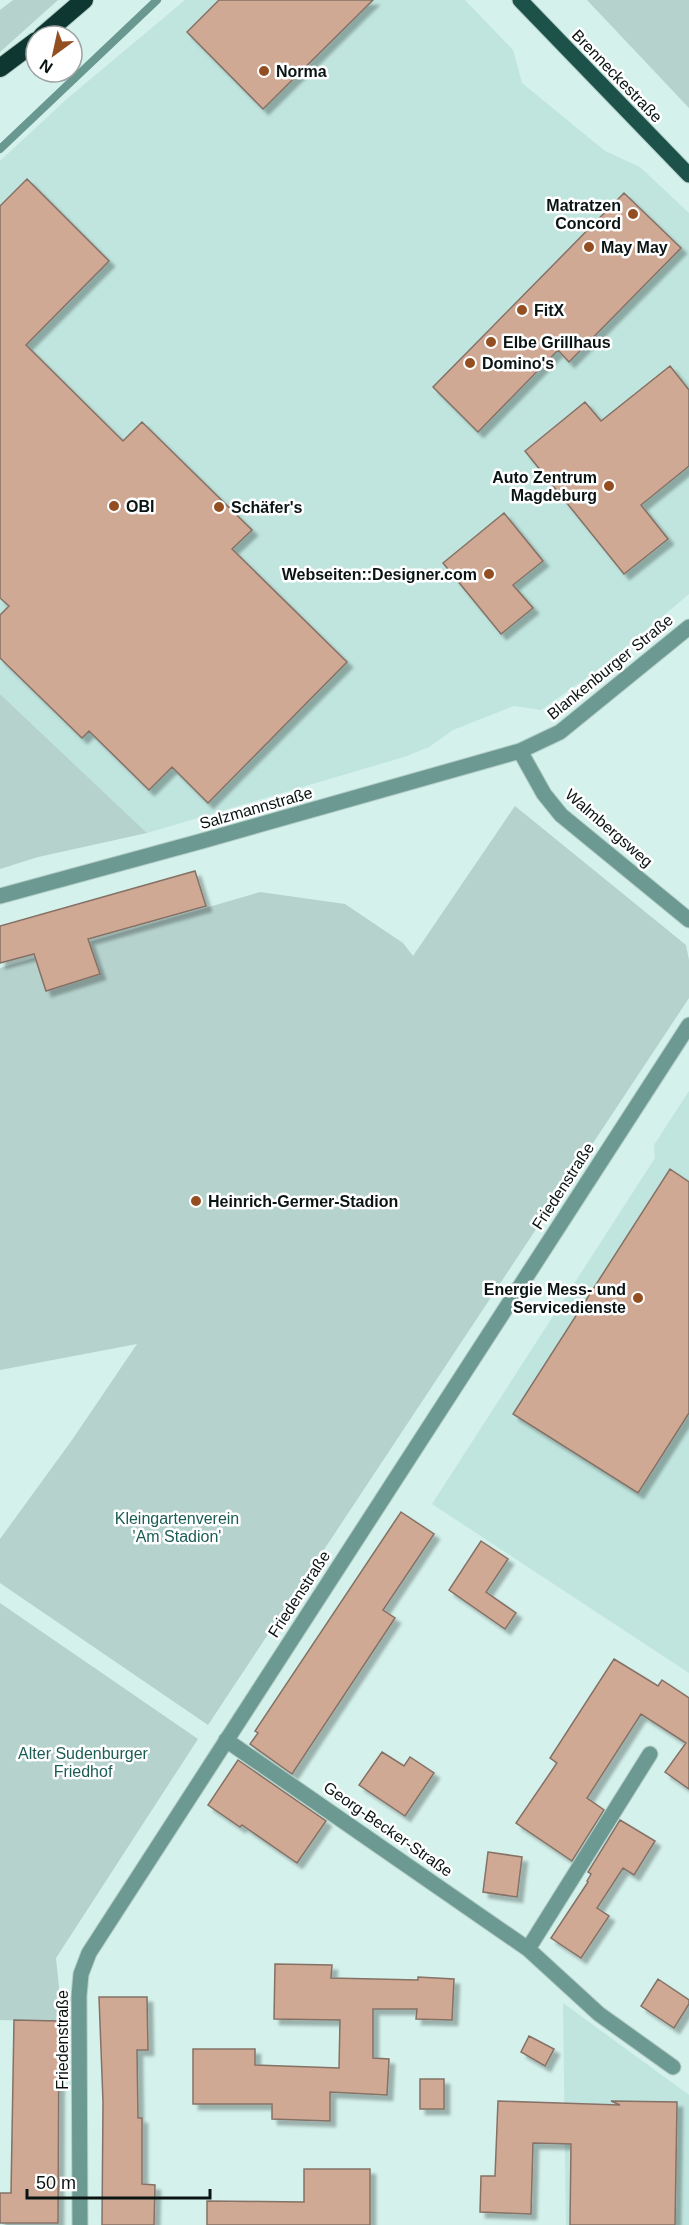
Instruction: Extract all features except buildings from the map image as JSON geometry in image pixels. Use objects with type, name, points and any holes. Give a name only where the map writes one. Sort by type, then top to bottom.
[{"type":"highway","points":[[56,24],[84,0]]},
{"type":"highway","points":[[0,68],[24,50]]},
{"type":"main road","name":"Brenneckestraße","points":[[520,0],[689,176]]},
{"type":"street","name":"Blankenburger Straße","points":[[520,751],[560,732],[689,627]]},
{"type":"street","name":"Salzmannstraße","points":[[0,896],[520,751]]},
{"type":"street","name":"Walmbergsweg","points":[[520,751],[544,794],[561,815],[689,920]]},
{"type":"street","name":"Friedenstraße","points":[[80,2225],[79,1996],[81,1974],[86,1960],[97,1939],[689,1025]]},
{"type":"street","name":"Georg-Becker-Straße","points":[[226,1740],[528,1948],[598,2014],[673,2067]]},
{"type":"street","points":[[528,1948],[650,1754]]},
{"type":"shaded area","points":[[185,0],[465,0],[513,50],[522,83],[605,151],[640,167],[689,213],[689,594],[606,664],[541,710],[514,706],[453,730],[429,747],[404,757],[147,833],[0,694],[0,161],[68,98]]},
{"type":"shaded area","points":[[689,1091],[689,1673],[432,1504],[655,1158],[654,1145]]},
{"type":"shaded area","points":[[563,2003],[689,2095],[689,2225],[566,2225]]},
{"type":"green space","points":[[13,0],[58,0],[31,24],[24,24],[24,30],[0,52],[0,10]]},
{"type":"green space","points":[[587,0],[689,0],[689,108]]},
{"type":"green space","points":[[0,694],[147,833],[38,857],[0,869]]},
{"type":"green space","name":"Kleingartenverein 'Am Stadion'","points":[[515,806],[686,945],[689,960],[689,998],[208,1725],[0,1583],[0,1539],[72,1440],[137,1344],[0,1370],[0,968],[260,892],[345,904],[403,943],[413,956]]},
{"type":"green space","name":"Alter Sudenburger Friedhof","points":[[0,1603],[198,1739],[56,1958],[59,2022],[0,2020]]},
{"type":"waterway","points":[[0,149],[157,0]]},
{"type":"place","name":"Norma","points":[[264,71]]},
{"type":"place","name":"Matratzen Concord","points":[[633,214]]},
{"type":"place","name":"May May","points":[[589,247]]},
{"type":"place","name":"FitX","points":[[522,310]]},
{"type":"place","name":"Elbe Grillhaus","points":[[491,342]]},
{"type":"place","name":"Domino's","points":[[470,363]]},
{"type":"place","name":"Auto Zentrum Magdeburg","points":[[609,486]]},
{"type":"place","name":"OBI","points":[[114,506]]},
{"type":"place","name":"Schäfer's","points":[[219,507]]},
{"type":"place","name":"Webseiten::Designer.com","points":[[489,574]]},
{"type":"place","name":"Heinrich-Germer-Stadion","points":[[196,1201]]},
{"type":"place","name":"Energie Mess- und Servicedienste","points":[[638,1298]]}]
